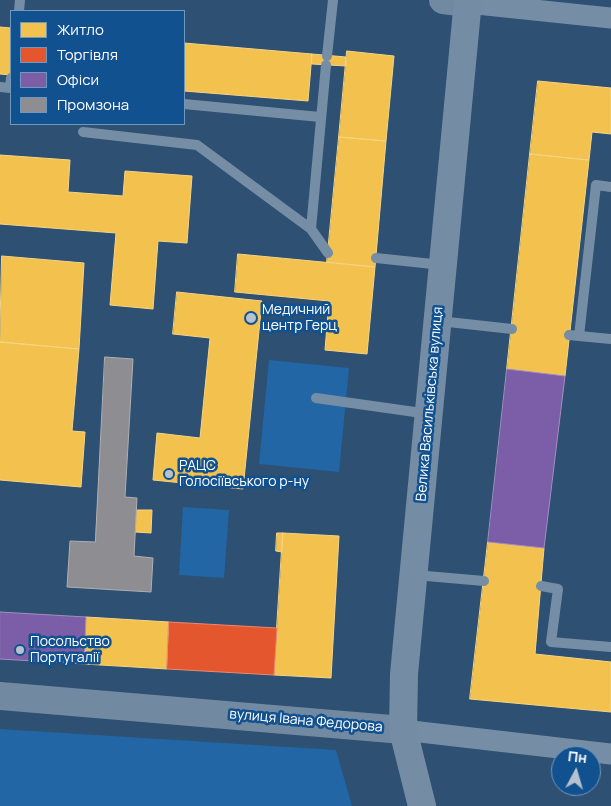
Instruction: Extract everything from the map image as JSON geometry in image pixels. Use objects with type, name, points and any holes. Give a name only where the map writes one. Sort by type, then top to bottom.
[{"type":"main road","name":"Велика Васильківська вулиця","points":[[422,806],[403,730],[404,674],[439,321],[459,1]]},
{"type":"main road","name":"вулиця Івана Федорова","points":[[0,696],[403,730]]},
{"type":"street","points":[[459,1],[611,18]]},
{"type":"street","name":"вулиця Івана Федорова","points":[[403,730],[611,754]]},
{"type":"lane","points":[[311,228],[320,117],[333,0]]},
{"type":"lane","points":[[185,104],[320,117]]},
{"type":"lane","points":[[83,132],[197,145],[311,228],[328,253]]},
{"type":"lane","points":[[611,187],[596,185],[574,335],[611,339]]},
{"type":"lane","points":[[376,258],[443,265]]},
{"type":"lane","points":[[439,321],[512,329]]},
{"type":"lane","points":[[316,398],[430,414]]},
{"type":"lane","points":[[414,575],[484,581]]},
{"type":"lane","points":[[541,586],[558,589],[551,642],[611,648]]},
{"type":"shaded area","points":[[269,360],[349,368],[339,472],[259,464]]},
{"type":"shaded area","points":[[183,507],[229,510],[224,578],[179,575]]},
{"type":"shaded area","points":[[0,729],[336,750],[352,806],[0,806]]},
{"type":"building: Житло","points":[[0,27],[10,28],[10,75],[0,74]]},
{"type":"building: Житло","points":[[185,43],[312,54],[308,101],[185,91]]},
{"type":"building: Житло","points":[[347,51],[394,56],[386,141],[339,137]]},
{"type":"building: Житло","points":[[312,54],[346,57],[346,66],[312,64]]},
{"type":"building: Житло","points":[[538,81],[611,88],[611,134],[592,132],[589,160],[530,154]]},
{"type":"building: Житло","points":[[339,137],[386,141],[375,267],[327,262]]},
{"type":"building: Житло","points":[[530,154],[589,160],[565,376],[507,369]]},
{"type":"building: Житло","points":[[0,155],[70,160],[68,192],[123,196],[125,171],[192,176],[187,243],[158,241],[153,309],[110,305],[116,233],[0,224]]},
{"type":"building: Житло","points":[[238,254],[375,267],[367,354],[325,350],[329,301],[235,292]]},
{"type":"building: Житло","points":[[2,256],[84,263],[79,349],[0,342]]},
{"type":"building: Житло","points":[[177,292],[262,301],[243,489],[153,480],[157,433],[200,438],[210,338],[173,334]]},
{"type":"building: Житло","points":[[0,342],[79,349],[72,431],[85,432],[81,487],[0,480]]},
{"type":"building: Житло","points":[[136,510],[152,510],[151,533],[135,532]]},
{"type":"building: Житло","points":[[277,533],[283,533],[282,552],[276,551]]},
{"type":"building: Житло","points":[[283,533],[339,536],[331,678],[274,675]]},
{"type":"building: Житло","points":[[488,542],[544,548],[535,654],[611,662],[611,712],[470,699]]},
{"type":"building: Житло","points":[[86,617],[169,622],[167,669],[84,664]]},
{"type":"building: Торгівля","points":[[169,622],[277,628],[274,675],[167,669]]},
{"type":"building: Офіси","points":[[507,369],[565,376],[544,548],[488,542]]},
{"type":"building: Офіси","points":[[0,612],[86,617],[84,664],[0,659]]},
{"type":"building: Промзона","points":[[105,357],[133,359],[125,497],[137,498],[134,556],[153,558],[151,592],[67,587],[70,541],[95,542]]},
{"type":"place","name":"Медичний центр Герц","points":[[251,318]]},
{"type":"place","name":"РАЦС Голосіївського р-ну","points":[[169,474]]},
{"type":"place","name":"Посольство Португалії","points":[[20,650]]}]
